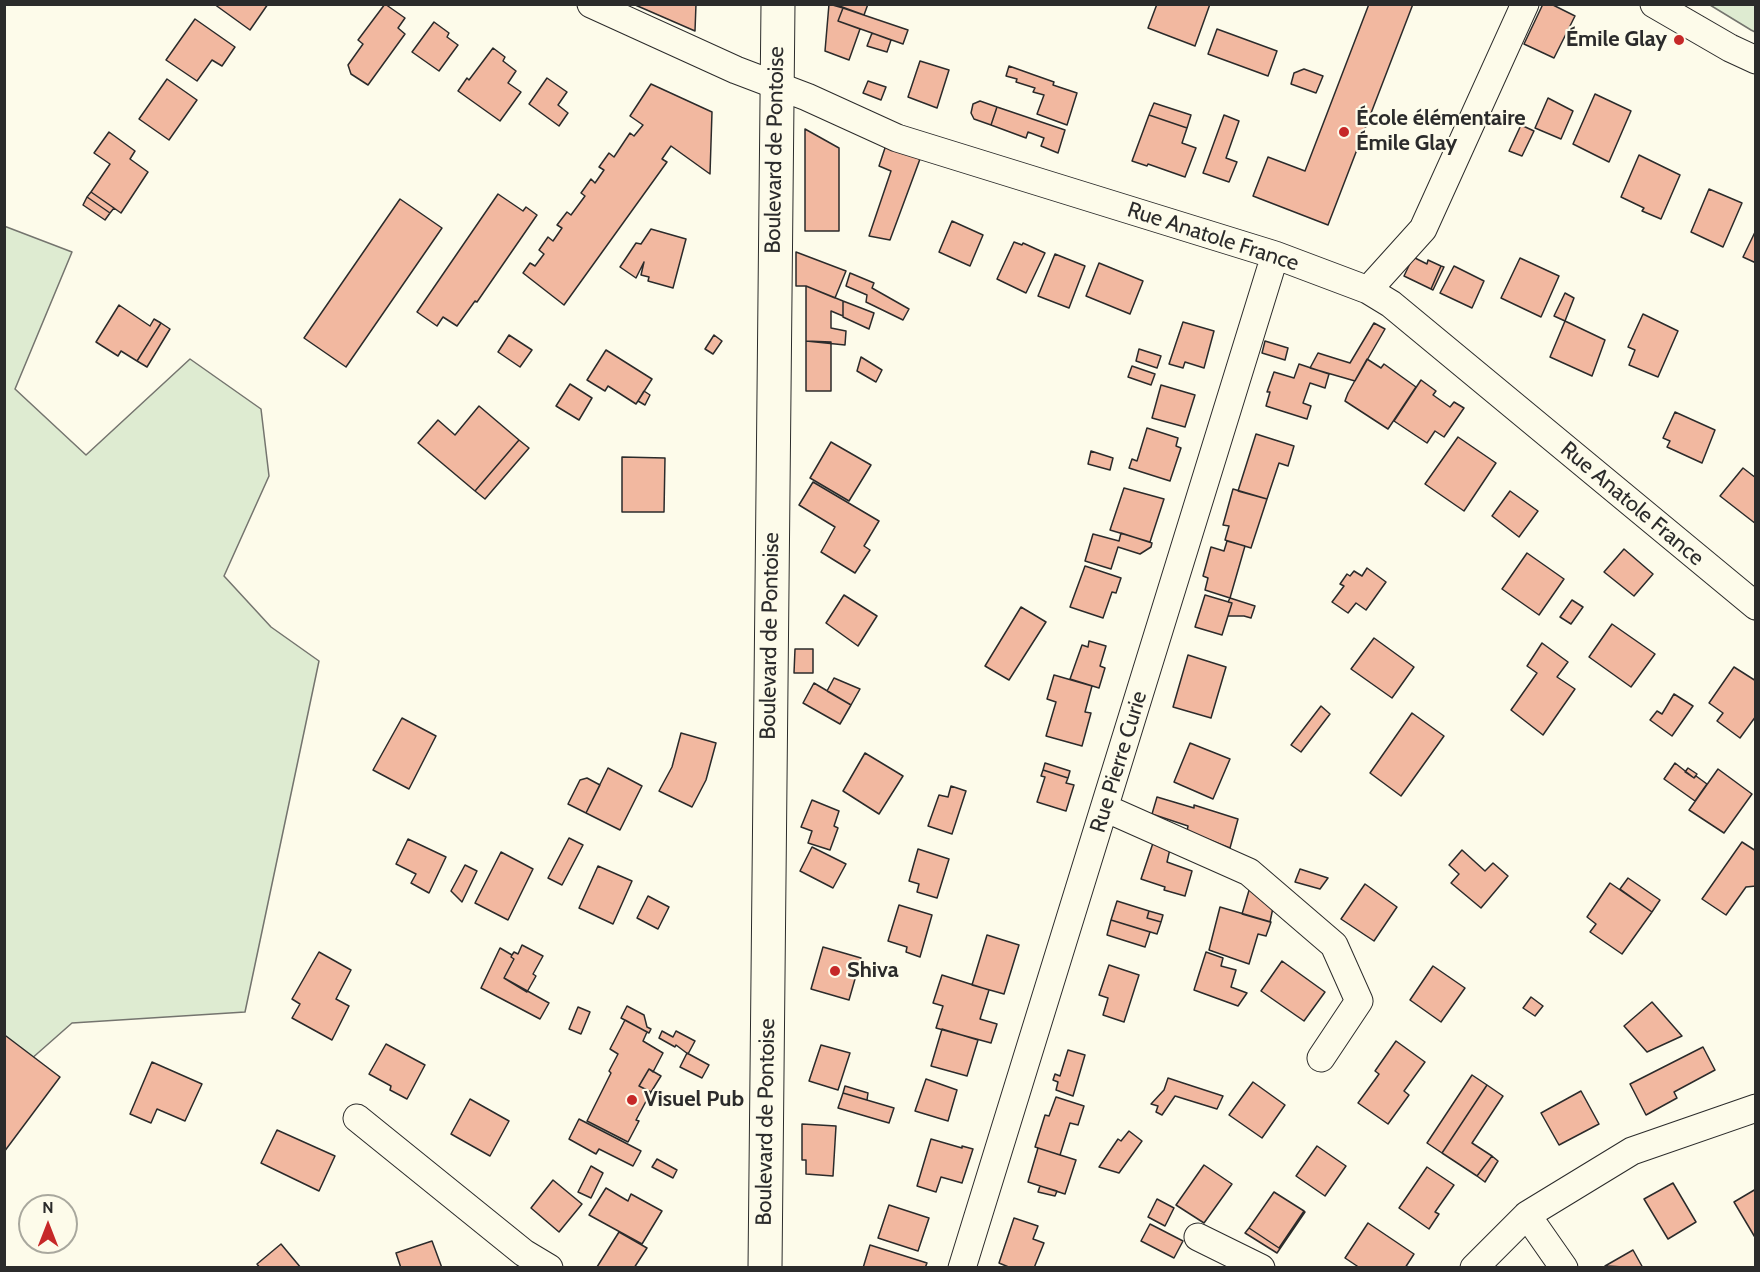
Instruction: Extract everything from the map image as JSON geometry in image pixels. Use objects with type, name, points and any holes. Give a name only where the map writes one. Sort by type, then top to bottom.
[{"type":"main road","name":"Boulevard de Pontoise","points":[[765,1268],[778,4]]},
{"type":"street","name":"Rue Anatole France","points":[[591,4],[736,70],[897,138],[1275,255],[1368,290],[1391,304],[1755,606]]},
{"type":"street","points":[[1368,290],[1423,229],[1525,4]]},
{"type":"street","points":[[1654,4],[1755,60]]},
{"type":"street","name":"Rue Pierre Curie","points":[[962,1268],[1275,255]]},
{"type":"street","points":[[1105,808],[1249,872],[1334,945],[1359,1001],[1321,1058]]},
{"type":"street","points":[[1474,1268],[1527,1215],[1632,1151],[1755,1108]]},
{"type":"street","points":[[357,1118],[524,1253],[549,1268]]},
{"type":"street","points":[[1527,1215],[1564,1268]]},
{"type":"street","points":[[1198,1237],[1261,1268]]},
{"type":"green space","points":[[1710,5],[1755,5],[1755,32],[1751,30]]},
{"type":"green space","points":[[4,226],[72,252],[15,389],[86,455],[190,359],[261,409],[269,476],[224,576],[271,627],[319,661],[245,1012],[72,1023],[5,1082]]},
{"type":"building","points":[[214,4],[268,4],[250,30]]},
{"type":"building","points":[[385,4],[405,18],[398,28],[405,34],[368,85],[351,74],[348,65],[363,44],[358,40]]},
{"type":"building","points":[[633,4],[696,4],[695,31]]},
{"type":"building","points":[[829,4],[843,8],[838,21],[860,29],[849,60],[825,51]]},
{"type":"building","points":[[834,4],[868,4],[864,15]]},
{"type":"building","points":[[1157,4],[1210,4],[1195,46],[1148,28]]},
{"type":"building","points":[[1369,4],[1413,4],[1328,225],[1253,196],[1268,157],[1305,171]]},
{"type":"building","points":[[1543,4],[1551,4],[1575,16],[1554,58],[1524,44]]},
{"type":"building","points":[[843,8],[908,30],[903,44],[838,21]]},
{"type":"building","points":[[195,19],[235,47],[222,66],[212,60],[197,81],[166,60]]},
{"type":"building","points":[[434,22],[449,33],[447,37],[458,45],[439,71],[412,52]]},
{"type":"building","points":[[1217,29],[1277,51],[1268,76],[1208,54]]},
{"type":"building","points":[[872,33],[891,40],[887,52],[867,46]]},
{"type":"building","points":[[493,48],[505,57],[503,61],[516,71],[508,83],[521,92],[500,121],[458,91]]},
{"type":"building","points":[[920,61],[949,70],[937,108],[908,97]]},
{"type":"building","points":[[1009,66],[1077,93],[1067,125],[1037,114],[1044,95],[1033,92],[1035,88],[1016,82],[1017,79],[1006,76]]},
{"type":"building","points":[[1304,69],[1323,76],[1316,93],[1291,84],[1294,73]]},
{"type":"building","points":[[547,78],[567,92],[558,105],[568,113],[559,126],[529,104]]},
{"type":"building","points":[[167,79],[197,100],[169,140],[139,119]]},
{"type":"building","points":[[868,81],[886,87],[881,100],[863,93]]},
{"type":"building","points":[[651,84],[712,112],[710,174],[671,146],[662,159],[667,162],[564,305],[523,273],[530,263],[535,266],[544,254],[539,250],[548,237],[553,241],[562,228],[557,225],[567,212],[571,215],[585,196],[581,193],[591,179],[595,183],[604,170],[599,167],[609,153],[614,157],[630,133],[634,136],[643,125],[630,116]]},
{"type":"building","points":[[1595,94],[1631,111],[1609,162],[1573,144]]},
{"type":"building","points":[[1548,98],[1573,111],[1561,139],[1535,128]]},
{"type":"building","points":[[980,101],[997,107],[991,125],[974,119],[971,113],[973,104]]},
{"type":"building","points":[[1154,103],[1191,115],[1187,128],[1149,115]]},
{"type":"building","points":[[997,107],[1065,130],[1058,153],[1041,146],[1044,138],[1028,132],[1026,138],[991,125]]},
{"type":"building","points":[[1149,115],[1187,128],[1182,143],[1196,148],[1185,177],[1132,161]]},
{"type":"building","points":[[1224,115],[1239,121],[1226,158],[1237,162],[1229,182],[1203,173]]},
{"type":"building","points":[[1521,125],[1534,131],[1522,156],[1509,151]]},
{"type":"building","points":[[805,129],[839,148],[839,231],[805,231]]},
{"type":"building","points":[[109,132],[135,151],[130,159],[148,172],[121,213],[91,192],[110,164],[94,153]]},
{"type":"building","points":[[886,145],[920,159],[890,240],[869,236],[891,171],[879,166]]},
{"type":"building","points":[[1639,155],[1680,175],[1661,219],[1642,211],[1644,208],[1621,197]]},
{"type":"building","points":[[1709,189],[1742,203],[1723,247],[1691,232]]},
{"type":"building","points":[[91,192],[114,208],[110,213],[87,197]]},
{"type":"building","points":[[498,194],[523,211],[526,207],[537,215],[477,302],[475,301],[457,326],[443,317],[437,326],[417,312]]},
{"type":"building","points":[[87,197],[110,213],[105,220],[83,205]]},
{"type":"building","points":[[400,199],[442,228],[346,367],[304,338]]},
{"type":"building","points":[[952,221],[983,235],[970,266],[939,252]]},
{"type":"building","points":[[651,229],[686,239],[673,288],[648,281],[649,277],[641,275],[644,262],[636,278],[620,267],[636,243],[641,244]]},
{"type":"building","points":[[1756,230],[1756,263],[1743,257]]},
{"type":"building","points":[[1014,242],[1022,245],[1023,243],[1045,253],[1026,293],[997,279]]},
{"type":"building","points":[[796,252],[846,271],[835,298],[806,286],[796,286]]},
{"type":"building","points":[[1055,254],[1085,266],[1069,308],[1038,296]]},
{"type":"building","points":[[1413,257],[1427,264],[1428,260],[1441,266],[1431,289],[1404,276]]},
{"type":"building","points":[[1520,258],[1559,276],[1541,317],[1501,298]]},
{"type":"building","points":[[1099,263],[1143,281],[1130,314],[1086,296]]},
{"type":"building","points":[[1441,266],[1444,267],[1433,290],[1431,289]]},
{"type":"building","points":[[1454,266],[1484,281],[1472,308],[1440,293]]},
{"type":"building","points":[[850,273],[874,283],[872,288],[909,309],[903,320],[866,302],[867,295],[846,286]]},
{"type":"building","points":[[806,286],[843,301],[843,316],[831,311],[831,328],[846,331],[845,345],[806,341]]},
{"type":"building","points":[[1565,293],[1574,298],[1565,321],[1554,316]]},
{"type":"building","points":[[843,301],[874,313],[869,329],[843,317]]},
{"type":"building","points":[[119,305],[150,326],[154,319],[161,323],[137,361],[121,351],[118,356],[96,342]]},
{"type":"building","points":[[1643,314],[1678,331],[1658,377],[1629,365],[1635,350],[1628,347]]},
{"type":"building","points":[[1565,321],[1605,340],[1592,376],[1550,357]]},
{"type":"building","points":[[1183,322],[1214,331],[1204,368],[1185,362],[1183,368],[1169,364]]},
{"type":"building","points":[[161,323],[170,329],[147,367],[137,361]]},
{"type":"building","points":[[1374,323],[1385,329],[1355,381],[1310,368],[1318,353],[1350,363]]},
{"type":"building","points":[[509,335],[532,350],[520,367],[498,352]]},
{"type":"building","points":[[714,335],[722,341],[713,354],[705,349]]},
{"type":"building","points":[[806,341],[831,342],[831,391],[806,391]]},
{"type":"building","points":[[1265,341],[1288,348],[1285,360],[1262,353]]},
{"type":"building","points":[[1139,349],[1161,356],[1157,368],[1136,361]]},
{"type":"building","points":[[606,350],[652,379],[636,404],[608,386],[605,391],[587,380]]},
{"type":"building","points":[[861,357],[882,370],[876,382],[857,371]]},
{"type":"building","points":[[1367,359],[1381,368],[1384,364],[1416,387],[1388,429],[1345,401]]},
{"type":"building","points":[[1299,364],[1329,374],[1325,388],[1310,383],[1303,403],[1311,406],[1307,419],[1266,406],[1270,392],[1267,392],[1274,372],[1294,378]]},
{"type":"building","points":[[1132,366],[1155,374],[1151,385],[1128,377]]},
{"type":"building","points":[[1421,380],[1436,391],[1433,395],[1450,407],[1454,402],[1464,408],[1444,437],[1435,431],[1427,443],[1394,421]]},
{"type":"building","points":[[570,384],[592,398],[579,420],[556,406]]},
{"type":"building","points":[[1161,385],[1195,395],[1185,427],[1152,418]]},
{"type":"building","points":[[644,391],[650,395],[645,405],[638,401]]},
{"type":"building","points":[[479,406],[519,440],[475,491],[418,443],[438,420],[455,435]]},
{"type":"building","points":[[1675,412],[1715,430],[1702,463],[1667,447],[1670,441],[1663,438]]},
{"type":"building","points":[[1147,428],[1178,438],[1176,446],[1181,448],[1170,481],[1129,468],[1132,459],[1137,461]]},
{"type":"building","points":[[1256,434],[1294,446],[1288,466],[1279,463],[1267,499],[1238,491]]},
{"type":"building","points":[[1458,437],[1496,463],[1464,511],[1425,484]]},
{"type":"building","points":[[519,440],[529,448],[485,499],[475,491]]},
{"type":"building","points":[[831,442],[871,465],[849,501],[810,478]]},
{"type":"building","points":[[1091,451],[1113,458],[1110,470],[1088,464]]},
{"type":"building","points":[[622,457],[665,458],[664,512],[622,512]]},
{"type":"building","points":[[1743,468],[1756,478],[1756,524],[1720,496]]},
{"type":"building","points":[[813,482],[879,521],[864,546],[870,550],[855,573],[821,552],[835,527],[799,505]]},
{"type":"building","points":[[1124,488],[1164,499],[1150,542],[1110,530]]},
{"type":"building","points":[[1233,489],[1267,499],[1251,548],[1225,540],[1229,526],[1223,525]]},
{"type":"building","points":[[1510,491],[1538,511],[1519,537],[1492,516]]},
{"type":"building","points":[[1121,533],[1152,543],[1151,547],[1140,554],[1118,547],[1111,569],[1085,561],[1093,534],[1119,541]]},
{"type":"building","points":[[1227,541],[1245,546],[1230,598],[1205,590],[1208,578],[1203,576],[1211,547],[1224,551]]},
{"type":"building","points":[[1624,549],[1653,574],[1634,596],[1604,572]]},
{"type":"building","points":[[1527,553],[1564,579],[1539,615],[1502,589]]},
{"type":"building","points":[[1085,566],[1121,578],[1116,593],[1112,592],[1103,618],[1070,607]]},
{"type":"building","points":[[1367,568],[1386,582],[1366,610],[1356,603],[1348,613],[1332,602],[1344,586],[1340,584],[1347,574],[1350,576],[1354,571],[1362,576]]},
{"type":"building","points":[[844,595],[877,616],[858,646],[826,623]]},
{"type":"building","points":[[1205,595],[1232,603],[1222,635],[1195,627]]},
{"type":"building","points":[[1230,598],[1255,606],[1251,618],[1228,616],[1232,603],[1228,602]]},
{"type":"building","points":[[1572,600],[1583,607],[1571,624],[1560,617]]},
{"type":"building","points":[[1021,607],[1046,622],[1009,680],[985,666]]},
{"type":"building","points":[[1612,624],[1655,654],[1631,687],[1589,657]]},
{"type":"building","points":[[1374,638],[1414,667],[1392,698],[1351,669]]},
{"type":"building","points":[[1089,641],[1106,646],[1100,666],[1105,668],[1099,688],[1070,679],[1082,645],[1088,647]]},
{"type":"building","points":[[1542,643],[1568,662],[1557,677],[1575,689],[1543,735],[1511,710],[1537,673],[1527,666]]},
{"type":"building","points":[[795,649],[813,649],[813,673],[794,673]]},
{"type":"building","points":[[1188,655],[1226,667],[1211,718],[1173,707]]},
{"type":"building","points":[[1734,667],[1756,681],[1756,716],[1740,738],[1717,721],[1723,713],[1709,703]]},
{"type":"building","points":[[1054,675],[1092,686],[1085,712],[1091,713],[1082,746],[1046,736],[1056,702],[1047,699]]},
{"type":"building","points":[[834,678],[860,689],[851,705],[827,691]]},
{"type":"building","points":[[814,683],[851,705],[840,724],[803,703]]},
{"type":"building","points":[[1674,694],[1693,706],[1672,736],[1650,720],[1657,711],[1662,714]]},
{"type":"building","points":[[1321,706],[1330,714],[1301,752],[1291,745]]},
{"type":"building","points":[[1412,713],[1444,736],[1401,796],[1370,773]]},
{"type":"building","points":[[402,718],[436,736],[409,789],[373,770]]},
{"type":"building","points":[[681,733],[716,743],[706,780],[692,807],[659,791],[672,767]]},
{"type":"building","points":[[1190,743],[1230,759],[1213,799],[1174,782]]},
{"type":"building","points":[[865,753],[903,776],[879,814],[843,791]]},
{"type":"building","points":[[1045,763],[1070,771],[1068,778],[1043,770]]},
{"type":"building","points":[[1675,763],[1694,778],[1696,776],[1707,784],[1695,801],[1664,779]]},
{"type":"building","points":[[608,768],[642,786],[620,830],[586,813]]},
{"type":"building","points":[[1688,768],[1697,774],[1694,778],[1685,772]]},
{"type":"building","points":[[1718,769],[1752,794],[1724,833],[1689,810]]},
{"type":"building","points":[[1043,770],[1068,778],[1066,783],[1074,785],[1066,811],[1037,802],[1045,777],[1041,776]]},
{"type":"building","points":[[587,778],[600,785],[586,813],[568,804],[580,780]]},
{"type":"building","points":[[951,786],[966,791],[952,834],[928,826],[939,795],[948,797]]},
{"type":"building","points":[[1157,797],[1194,808],[1194,805],[1238,819],[1230,848],[1187,831],[1188,826],[1152,814]]},
{"type":"building","points":[[812,800],[839,811],[834,826],[838,828],[830,850],[808,843],[812,831],[801,827]]},
{"type":"building","points":[[569,838],[583,845],[562,885],[548,878]]},
{"type":"building","points":[[408,839],[446,857],[429,893],[411,883],[416,874],[396,864]]},
{"type":"building","points":[[1742,842],[1756,851],[1756,886],[1746,887],[1726,915],[1702,899]]},
{"type":"building","points":[[1153,843],[1170,849],[1167,862],[1192,871],[1185,896],[1164,890],[1165,887],[1141,879]]},
{"type":"building","points":[[812,847],[846,864],[833,888],[800,871]]},
{"type":"building","points":[[918,849],[949,859],[937,898],[917,892],[919,884],[909,881]]},
{"type":"building","points":[[1462,850],[1485,871],[1493,863],[1508,876],[1481,908],[1451,883],[1459,874],[1449,865]]},
{"type":"building","points":[[501,852],[533,869],[508,920],[475,903]]},
{"type":"building","points":[[465,865],[477,871],[462,902],[451,891]]},
{"type":"building","points":[[598,866],[632,881],[613,924],[579,908]]},
{"type":"building","points":[[1300,869],[1328,878],[1320,889],[1295,882]]},
{"type":"building","points":[[1628,878],[1660,900],[1652,912],[1620,889]]},
{"type":"building","points":[[1610,883],[1652,912],[1622,954],[1590,932],[1596,924],[1587,917]]},
{"type":"building","points":[[1365,884],[1397,907],[1374,941],[1341,919]]},
{"type":"building","points":[[1250,887],[1274,903],[1270,922],[1242,914]]},
{"type":"building","points":[[648,896],[669,907],[658,929],[637,918]]},
{"type":"building","points":[[1117,901],[1149,911],[1147,918],[1161,922],[1157,934],[1111,920]]},
{"type":"building","points":[[899,905],[932,915],[920,957],[906,952],[907,947],[888,941]]},
{"type":"building","points":[[1220,907],[1271,922],[1266,936],[1258,934],[1249,964],[1209,950]]},
{"type":"building","points":[[1149,911],[1163,915],[1161,922],[1147,918]]},
{"type":"building","points":[[1111,920],[1150,932],[1145,947],[1107,935]]},
{"type":"building","points":[[987,935],[1019,945],[1004,994],[972,985]]},
{"type":"building","points":[[522,945],[543,956],[533,974],[536,976],[527,992],[504,978],[514,959],[512,955],[514,952],[518,954]]},
{"type":"building","points":[[823,947],[861,958],[849,1000],[811,989]]},
{"type":"building","points":[[500,948],[512,955],[514,959],[504,978],[549,1003],[540,1019],[481,988]]},
{"type":"building","points":[[319,952],[351,970],[336,999],[349,1006],[332,1040],[292,1018],[300,1004],[292,999]]},
{"type":"building","points":[[1206,952],[1223,958],[1221,966],[1236,970],[1231,987],[1247,993],[1238,1006],[1194,990]]},
{"type":"building","points":[[1282,961],[1325,992],[1304,1021],[1261,991]]},
{"type":"building","points":[[1109,965],[1139,975],[1124,1022],[1103,1015],[1108,998],[1099,995]]},
{"type":"building","points":[[1433,966],[1465,988],[1441,1022],[1410,1000]]},
{"type":"building","points":[[942,975],[989,990],[980,1019],[997,1024],[991,1043],[936,1028],[943,1006],[933,1003]]},
{"type":"building","points":[[1531,997],[1543,1006],[1535,1016],[1523,1008]]},
{"type":"building","points":[[1652,1002],[1682,1036],[1647,1052],[1624,1026]]},
{"type":"building","points":[[627,1006],[644,1015],[647,1027],[651,1029],[649,1033],[621,1018]]},
{"type":"building","points":[[578,1007],[590,1012],[581,1034],[569,1029]]},
{"type":"building","points":[[625,1020],[647,1032],[643,1041],[663,1053],[653,1072],[649,1069],[639,1086],[651,1092],[636,1120],[639,1121],[628,1142],[587,1121],[611,1073],[609,1071],[618,1054],[610,1049]]},
{"type":"building","points":[[942,1029],[978,1040],[967,1076],[931,1066]]},
{"type":"building","points":[[662,1031],[673,1037],[676,1031],[695,1041],[688,1054],[676,1045],[675,1047],[659,1038]]},
{"type":"building","points":[[6,1036],[60,1077],[4,1152],[4,1038]]},
{"type":"building","points":[[1396,1041],[1425,1062],[1404,1091],[1409,1095],[1388,1124],[1358,1103],[1379,1074],[1375,1071]]},
{"type":"building","points":[[386,1044],[425,1065],[407,1099],[390,1090],[391,1086],[369,1074]]},
{"type":"building","points":[[821,1045],[850,1053],[838,1090],[809,1081]]},
{"type":"building","points":[[1703,1047],[1715,1070],[1674,1092],[1677,1098],[1646,1115],[1630,1084]]},
{"type":"building","points":[[1068,1050],[1085,1055],[1073,1096],[1056,1090],[1058,1082],[1053,1080],[1055,1074],[1060,1076]]},
{"type":"building","points":[[687,1053],[709,1065],[702,1078],[680,1067]]},
{"type":"building","points":[[152,1062],[202,1084],[185,1121],[157,1109],[151,1123],[130,1114]]},
{"type":"building","points":[[649,1069],[661,1076],[651,1092],[639,1086]]},
{"type":"building","points":[[1472,1075],[1487,1085],[1442,1153],[1427,1143]]},
{"type":"building","points":[[1168,1078],[1223,1096],[1217,1109],[1175,1096],[1162,1115],[1156,1112],[1158,1106],[1151,1104],[1164,1090]]},
{"type":"building","points":[[926,1079],[957,1090],[948,1121],[915,1111]]},
{"type":"building","points":[[1253,1082],[1285,1105],[1262,1138],[1229,1115]]},
{"type":"building","points":[[1487,1085],[1503,1096],[1472,1143],[1492,1156],[1477,1176],[1442,1153]]},
{"type":"building","points":[[845,1086],[868,1093],[867,1100],[843,1093]]},
{"type":"building","points":[[1581,1091],[1599,1124],[1559,1145],[1541,1113]]},
{"type":"building","points":[[843,1093],[894,1108],[889,1123],[838,1108]]},
{"type":"building","points":[[1056,1097],[1084,1106],[1078,1125],[1070,1123],[1060,1155],[1035,1147],[1045,1115],[1049,1116]]},
{"type":"building","points":[[470,1099],[509,1121],[490,1156],[451,1134]]},
{"type":"building","points":[[579,1119],[641,1151],[633,1166],[599,1149],[596,1154],[569,1139]]},
{"type":"building","points":[[802,1124],[836,1126],[833,1176],[806,1174],[806,1160],[802,1160]]},
{"type":"building","points":[[277,1130],[335,1156],[319,1191],[261,1163]]},
{"type":"building","points":[[1129,1131],[1142,1141],[1119,1173],[1099,1167],[1118,1139],[1121,1141]]},
{"type":"building","points":[[931,1139],[973,1149],[962,1183],[941,1177],[936,1192],[917,1186]]},
{"type":"building","points":[[1317,1146],[1346,1166],[1325,1196],[1296,1176]]},
{"type":"building","points":[[1038,1148],[1076,1160],[1065,1194],[1028,1182]]},
{"type":"building","points":[[1492,1156],[1498,1161],[1485,1182],[1477,1176]]},
{"type":"building","points":[[657,1159],[677,1170],[673,1178],[652,1167]]},
{"type":"building","points":[[1204,1165],[1232,1184],[1204,1223],[1176,1205]]},
{"type":"building","points":[[591,1166],[603,1173],[591,1198],[578,1192]]},
{"type":"building","points":[[1427,1167],[1454,1185],[1435,1212],[1439,1214],[1429,1229],[1399,1208]]},
{"type":"building","points":[[553,1180],[582,1204],[559,1232],[531,1208]]},
{"type":"building","points":[[1673,1183],[1696,1222],[1668,1239],[1644,1199]]},
{"type":"building","points":[[1040,1186],[1057,1191],[1055,1196],[1038,1192]]},
{"type":"building","points":[[606,1188],[628,1201],[631,1194],[662,1211],[642,1244],[589,1215]]},
{"type":"building","points":[[1756,1189],[1756,1239],[1734,1202]]},
{"type":"building","points":[[1274,1192],[1304,1211],[1279,1248],[1249,1228]]},
{"type":"building","points":[[1157,1199],[1174,1208],[1165,1226],[1148,1217]]},
{"type":"building","points":[[889,1205],[929,1218],[918,1251],[878,1238]]},
{"type":"building","points":[[1304,1211],[1277,1253],[1245,1233],[1249,1228],[1279,1248]]},
{"type":"building","points":[[1014,1218],[1038,1226],[1033,1239],[1044,1243],[1034,1268],[1011,1268],[999,1263]]},
{"type":"building","points":[[1368,1223],[1414,1254],[1405,1268],[1360,1268],[1345,1258]]},
{"type":"building","points":[[1150,1224],[1183,1241],[1174,1258],[1141,1241]]},
{"type":"building","points":[[619,1232],[647,1248],[634,1268],[597,1267]]},
{"type":"building","points":[[432,1241],[442,1268],[401,1268],[396,1253]]},
{"type":"building","points":[[281,1244],[301,1268],[260,1268],[257,1264]]},
{"type":"building","points":[[870,1245],[927,1263],[925,1268],[863,1268]]},
{"type":"building","points":[[1633,1250],[1643,1268],[1605,1266]]},
{"type":"place","name":"Émile Glay","points":[[1679,40]]},
{"type":"place","name":"École élémentaire Émile Glay","points":[[1344,132]]},
{"type":"place","name":"Shiva","points":[[835,971]]},
{"type":"place","name":"Visuel Pub","points":[[632,1100]]}]
